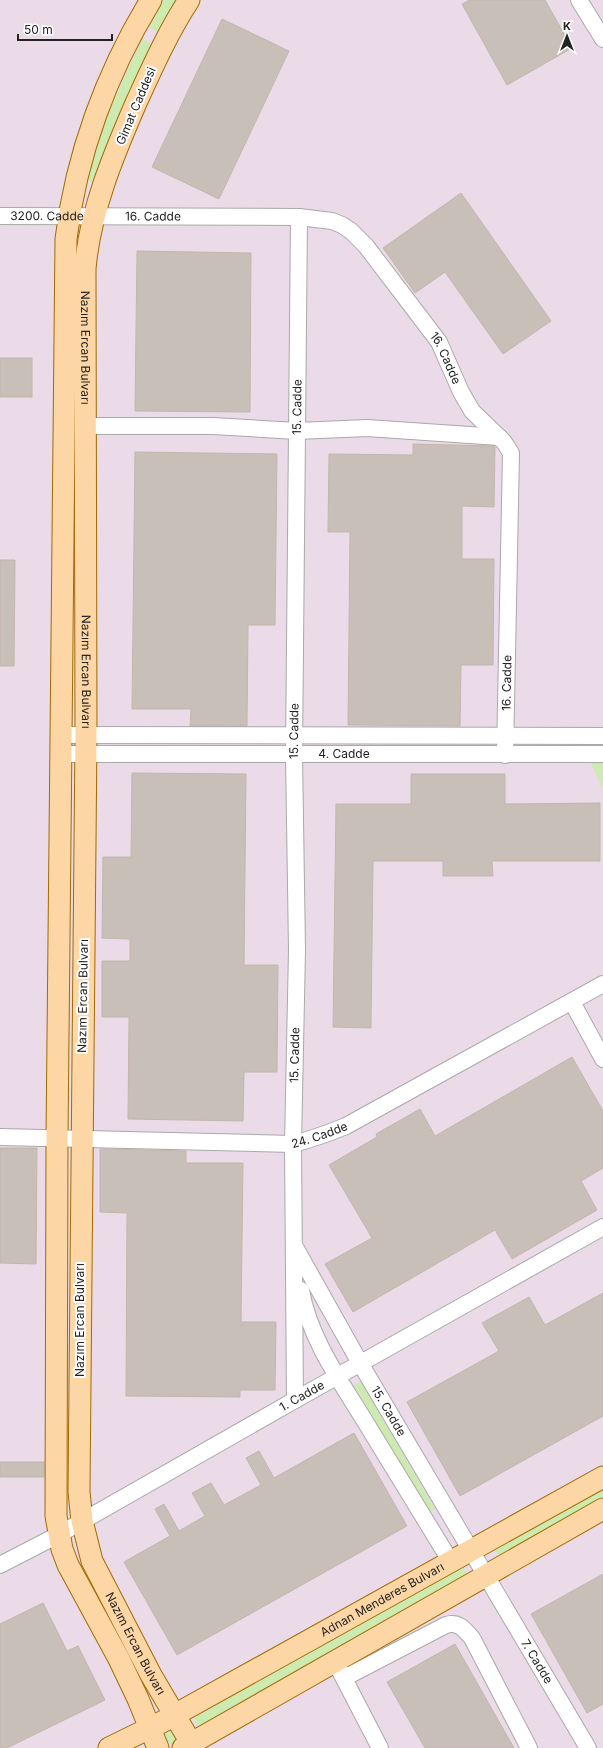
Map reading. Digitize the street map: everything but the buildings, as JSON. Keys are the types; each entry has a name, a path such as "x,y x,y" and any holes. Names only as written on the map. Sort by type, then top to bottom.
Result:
{"main road":[{"path":"69,215 84,150 96,115 127,44 151,0"},
{"name":"Gimat Caddesi","path":"94,216 123,133 148,76 168,36 189,0"},
{"name":"Nazım Ercan Bulvarı","path":"69,215 65,260 62,745 57,1138 56,1516 58,1535 68,1566 119,1659 138,1699 172,1738"},
{"name":"Nazım Ercan Bulvarı","path":"94,216 85,269 85,745 79,1492 82,1521 92,1561 151,1675 172,1738"},
{"name":"Adnan Menderes Bulvarı","path":"172,1738 451,1562 603,1477"},
{"name":"Adnan Menderes Bulvarı","path":"109,1748 172,1738 340,1670 487,1575 603,1509"}],"street":[{"path":"584,2 603,39"},
{"name":"3200. Cadde","path":"0,216 94,216"},
{"name":"16. Cadde","path":"94,216 299,217 332,221 351,231 366,246 433,332 447,357 461,392 472,411 510,448 512,458 505,755"},
{"name":"15. Cadde","path":"295,1400 293,1144 297,950 294,736 299,217"},
{"path":"85,426 213,426 297,431 367,428 499,437"},
{"name":"4. Cadde","path":"62,745 294,736 603,736"},
{"name":"4. Cadde","path":"85,745 294,754 603,754"},
{"name":"24. Cadde","path":"0,1137 293,1144 324,1136 346,1126 603,984"},
{"path":"572,1002 603,1059"},
{"name":"1. Cadde","path":"0,1565 58,1535 603,1227"},
{"name":"15. Cadde","path":"294,1245 360,1363 487,1575"},
{"name":"15. Cadde","path":"294,1245 305,1310 323,1349 337,1376 451,1562"},
{"name":"7. Cadde","path":"487,1575 588,1748"},
{"path":"380,1748 340,1670 452,1623 457,1624 472,1638 529,1748"}],"shaded area":[{"path":"0,0 603,0 603,1748 0,1748"}],"green space":[{"path":"163,0 176,0 158,32 149,27"},
{"path":"142,39 151,43 108,140 96,182 86,181 97,138"},
{"path":"591,763 603,763 603,790"},
{"path":"361,1382 435,1509 429,1512 354,1385"},
{"path":"603,1487 603,1498 498,1556 495,1548"},
{"path":"462,1565 467,1574 198,1727 193,1718"},
{"path":"171,1730 176,1732 178,1737 176,1742 171,1744 166,1742 164,1737 166,1732"}]}
